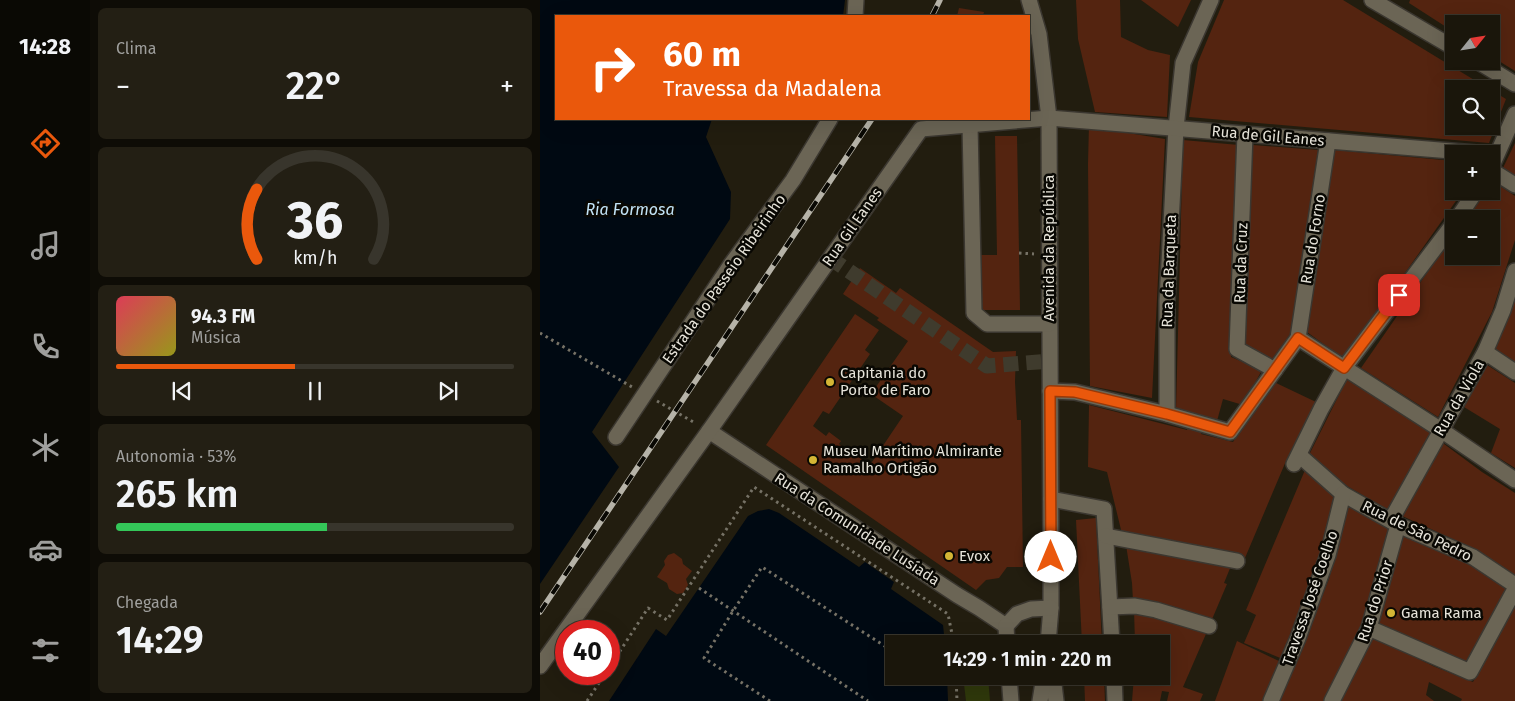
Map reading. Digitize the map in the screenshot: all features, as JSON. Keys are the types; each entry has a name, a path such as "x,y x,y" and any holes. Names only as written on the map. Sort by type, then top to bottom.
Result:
{"street":[{"path":"855,15 856,0"},
{"name":"Avenida da República","path":"1029,0 1039,34 1049,118 1051,499 1049,635"},
{"name":"Rua da Barqueta","path":"1167,414 1167,301 1176,128 1183,63 1211,0"},
{"path":"1372,0 1392,5 1445,42"},
{"path":"1492,70 1515,84"},
{"path":"1500,145 1515,114"},
{"name":"Rua Gil Eanes","path":"1030,120 1049,118"},
{"name":"Rua de Gil Eanes","path":"1049,118 1328,141 1445,155"},
{"name":"Estrada do Passeio Ribeirinho","path":"616,437 732,263 793,180 829,120"},
{"name":"Rua Gil Eanes","path":"540,666 709,431 921,129 1026,120"},
{"path":"970,125 974,313 987,324 1049,324"},
{"name":"Rua da Cruz","path":"1245,134 1237,349 1275,370"},
{"name":"Rua do Forno","path":"1298,338 1328,141"},
{"path":"1500,169 1515,186"},
{"path":"1344,368 1445,235"},
{"name":"Rua da Viola","path":"1395,522 1441,430 1486,352 1503,310 1515,271"},
{"path":"1050,391 1075,392 1167,414 1230,432 1298,338 1515,480"},
{"path":"1486,352 1515,372"},
{"name":"Rua de São Pedro","path":"1344,368 1321,409 1297,459 1343,494 1395,522 1473,557 1515,585"},
{"name":"Rua da Comunidade Lusíada","path":"709,431 1006,626"},
{"name":"Travessa José Coelho","path":"1271,701 1298,638 1328,555 1343,494"},
{"path":"1051,499 1104,509 1112,635"},
{"name":"Rua do Prior","path":"1332,701 1369,628 1395,522"},
{"path":"1106,536 1237,560"},
{"path":"1369,628 1470,672 1515,589"},
{"path":"1110,607 1135,606 1156,610 1209,626"},
{"path":"1006,635 1006,626 1017,614 1031,609 1050,608"},
{"path":"1010,685 1011,701"},
{"path":"1040,701 1043,685"},
{"path":"1054,685 1056,701"},
{"path":"1114,685 1115,701"}],"path":[{"path":"540,332 709,431"},
{"path":"620,651 648,608 667,620 754,487 948,614 952,635"},
{"path":"770,701 704,658 762,567 885,646"},
{"path":"699,588 868,701"},
{"path":"587,701 598,685"},
{"path":"956,685 957,701"}],"green space":[{"path":"964,685 989,685 990,701 966,701"}],"water":[{"name":"Ria Formosa","path":"540,0 845,0 843,15 555,15 555,120 712,120 706,137 731,192 730,219 592,432 619,467 540,584"},
{"path":"769,509 779,513 859,567 865,562 894,582 891,589 943,625 944,635 885,635 885,685 947,685 948,701 609,701 656,629 666,636 748,516 758,511"}],"building":[{"path":"1076,0 1120,0 1121,37 1148,50 1170,55 1167,117 1095,112 1078,39"},
{"path":"1141,0 1191,0 1178,27"},
{"path":"1224,0 1343,0 1445,62 1445,70 1458,70 1474,80 1445,80 1445,135 1492,135 1489,143 1189,117 1198,62"},
{"path":"1410,0 1515,0 1515,71 1500,62 1500,15 1445,15 1445,26 1409,3"},
{"path":"959,8 984,12 983,15 957,15"},
{"path":"1500,95 1506,99 1500,115"},
{"path":"1089,124 1128,126 1128,133 1165,139 1152,398 1090,386"},
{"path":"995,136 1017,136 1020,310 980,310 979,255 997,255"},
{"path":"1183,140 1239,145 1231,357 1262,370 1243,405 1223,399 1217,421 1176,409"},
{"path":"1515,143 1515,178 1501,172"},
{"path":"1253,145 1318,150 1291,333 1269,363 1243,349"},
{"path":"1334,150 1445,160 1445,200 1457,200 1450,210 1445,210 1445,216 1344,359 1307,332"},
{"path":"1500,186 1515,196 1515,240 1492,312 1438,417 1361,368 1445,247 1445,265 1500,265 1500,210 1470,210 1477,200 1500,200"},
{"path":"860,268 896,293 900,288 993,352 1016,351 1017,420 1021,420 1023,567 1007,567 999,578 986,580 976,590 766,445 855,314 879,330 865,350 870,354 829,414 823,411 813,426 826,436 829,432 841,441 839,444 870,465 903,416 871,394 908,341 877,320 879,318 843,294"},
{"path":"1515,298 1515,363 1493,347"},
{"path":"1487,365 1515,383 1515,468 1491,453 1500,429 1464,407"},
{"path":"1347,379 1432,432 1392,512 1347,486 1309,455"},
{"path":"1274,382 1316,402 1286,461 1245,558 1123,538 1107,472 1088,467 1089,405 1187,430 1190,421 1204,424 1201,434 1233,442"},
{"path":"1440,441 1482,472 1515,493 1515,575 1479,551 1400,515"},
{"path":"1305,470 1335,498 1328,539 1285,660 1244,643 1256,615 1246,610"},
{"path":"1348,506 1390,529 1361,627 1323,701 1277,701 1329,579"},
{"path":"1096,518 1102,635 1082,635 1076,520"},
{"path":"1403,532 1468,563 1508,588 1465,663 1377,624"},
{"path":"1126,545 1233,561 1224,583 1227,584 1210,624 1133,601"},
{"path":"674,553 692,571 686,579 688,585 683,593 677,594 669,589 667,583 657,577 665,565 664,561 668,555"},
{"path":"1515,605 1515,701 1461,701 1462,699 1429,682 1426,695 1434,701 1339,701 1372,636 1433,666 1473,682"},
{"path":"1134,609 1209,627 1183,687 1203,694 1200,701 1167,701 1169,692 1162,691 1160,701 1132,701 1133,685 1170,685 1170,635 1135,635"},
{"path":"1237,641 1281,662 1265,701 1215,701"},
{"path":"1084,685 1104,685 1105,701 1085,701"}],"tunnel":[{"path":"830,258 987,366 1050,361"}],"railway":[{"path":"932,15 940,0"},
{"path":"540,612 871,120"}],"place":[{"name":"Capitania do Porto de Faro","path":"830,382"},
{"name":"Museu Marítimo Almirante Ramalho Ortigão","path":"813,460"},
{"name":"Evox","path":"949,556"},
{"name":"Gama Rama","path":"1391,613"}],"route":[{"path":"1051,557 1050,391 1075,392 1167,414 1230,432 1298,338 1344,368 1399,295"}]}
